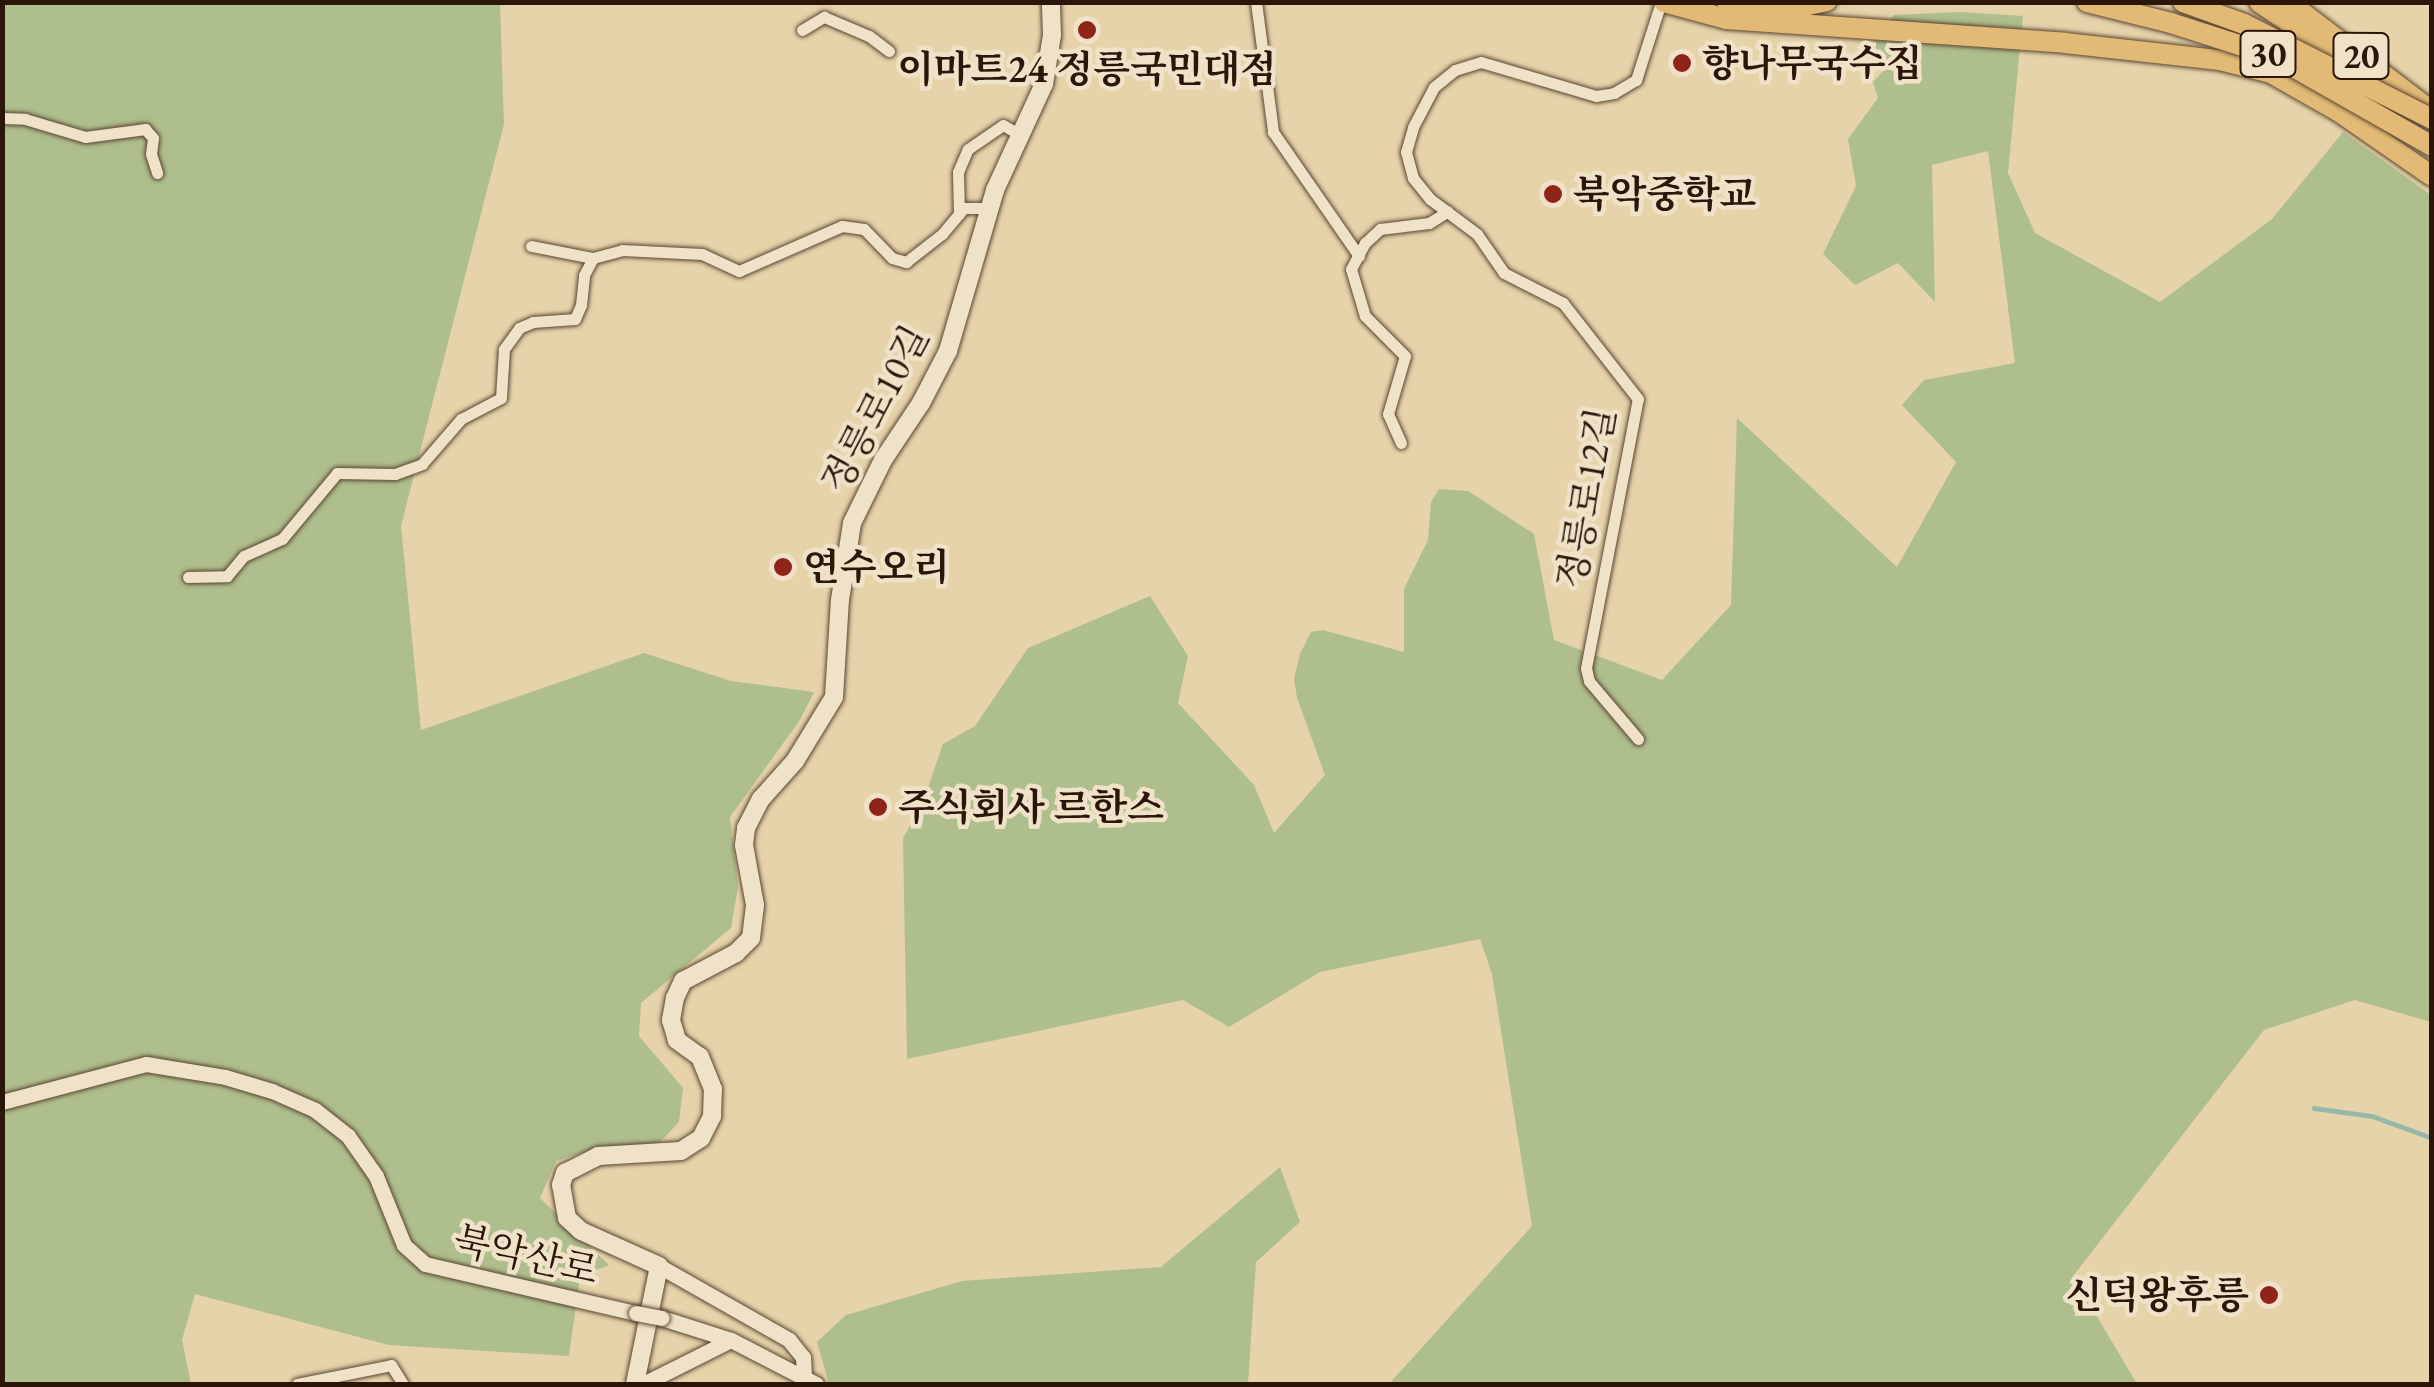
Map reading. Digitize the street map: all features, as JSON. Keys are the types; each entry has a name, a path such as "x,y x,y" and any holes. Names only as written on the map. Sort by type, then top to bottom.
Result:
{"highway":[{"path":"1662,2 1726,19 1900,29 2171,53 2271,73 2338,111 2432,176"},
{"name":"30","path":"2088,2 2171,23 2276,57 2432,150"},
{"name":"30","path":"2184,2 2244,24 2432,121"},
{"path":"2259,2 2432,121"}],"main road":[{"name":"정릉로10길","path":"660,1266 581,1232 567,1218 561,1186 565,1173 598,1156 681,1151 701,1138 712,1116 712,1090 700,1056 677,1040 671,1020 674,998 683,980 736,953 751,938 755,905 744,845 746,828 761,799 795,760 834,696 840,600 852,523 883,460 938,376 990,208 1044,84 1052,35 1051,2"},
{"path":"1726,2 1799,8 1827,2"},
{"name":"20","path":"2208,2 2237,17 2338,98 2432,150"},
{"name":"20","path":"2290,2 2432,110"},
{"path":"635,1384 660,1266"}],"street":[{"path":"1256,2 1273,132 1359,256"},
{"name":"정릉로12길","path":"1638,739 1589,681 1586,668 1638,399 1563,304 1504,273 1477,234 1430,199 1413,178 1406,152 1413,128 1434,88 1455,70 1481,62 1596,96 1636,80 1662,2"},
{"path":"802,30 824,16 870,36 889,51"},
{"path":"2,118 25,118 85,137 145,129 153,138 151,154 157,172"},
{"path":"959,214 958,172 968,150 1003,125 1022,136"},
{"path":"532,246 593,258 622,250 702,254 739,272 842,226 864,229 892,258 906,262 964,208 990,208"},
{"path":"1401,443 1388,414 1405,370 1405,356 1365,316 1351,269 1380,230 1428,223 1448,211"},
{"path":"188,576 227,576 244,556 282,538 337,473 395,474 422,464 461,419 501,398 504,349 520,328 533,322 574,318 582,305 584,275 593,258"},
{"name":"북악산로","path":"2,1102 146,1064 225,1077 272,1091 314,1110 348,1136 376,1176 404,1245 425,1264 662,1318 731,1340 810,1381"},
{"path":"660,1266 789,1340 803,1357 810,1381"},
{"path":"643,1384 731,1340"},
{"path":"296,1384 390,1365 403,1384"}],"green space":[{"path":"3,3 500,3 504,124 401,526 421,730 644,653 731,681 814,692 800,720 730,817 738,887 731,928 641,1003 639,1036 683,1088 679,1122 659,1143 600,1147 556,1161 540,1198 609,1265 580,1277 569,1356 389,1345 195,1294 182,1340 191,1384 3,1384"},
{"path":"1961,12 2023,16 2008,173 2035,233 2160,302 2272,219 2343,132 2431,195 2431,1022 2355,1000 2264,1030 2073,1276 2137,1384 1389,1384 1532,1226 1492,974 1480,939 1320,972 1229,1027 1183,1000 907,1059 903,838 922,805 943,744 975,726 1028,648 1150,596 1188,656 1178,703 1254,785 1274,833 1325,775 1297,698 1294,679 1300,654 1311,632 1323,630 1404,652 1404,589 1428,540 1431,502 1439,489 1468,491 1534,534 1554,640 1662,680 1731,605 1737,418 1897,567 1956,462 1902,405 1924,380 2015,363 1988,151 1932,165 1935,302 1898,263 1855,285 1823,254 1856,186 1848,139 1878,98 1873,82 1887,67 1859,63 1894,15"},
{"path":"1280,1167 1300,1222 1256,1262 1248,1384 829,1384 817,1342 846,1315 962,1281 1161,1267"}],"waterway":[{"path":"2314,1108 2372,1116 2432,1138"}],"place":[{"name":"이마트24 정릉국민대점","path":"1087,30"},
{"name":"향나무국수집","path":"1682,63"},
{"name":"북악중학교","path":"1553,194"},
{"name":"연수오리","path":"783,567"},
{"name":"주식회사 르한스","path":"878,807"},
{"name":"신덕왕후릉","path":"2269,1295"}]}
